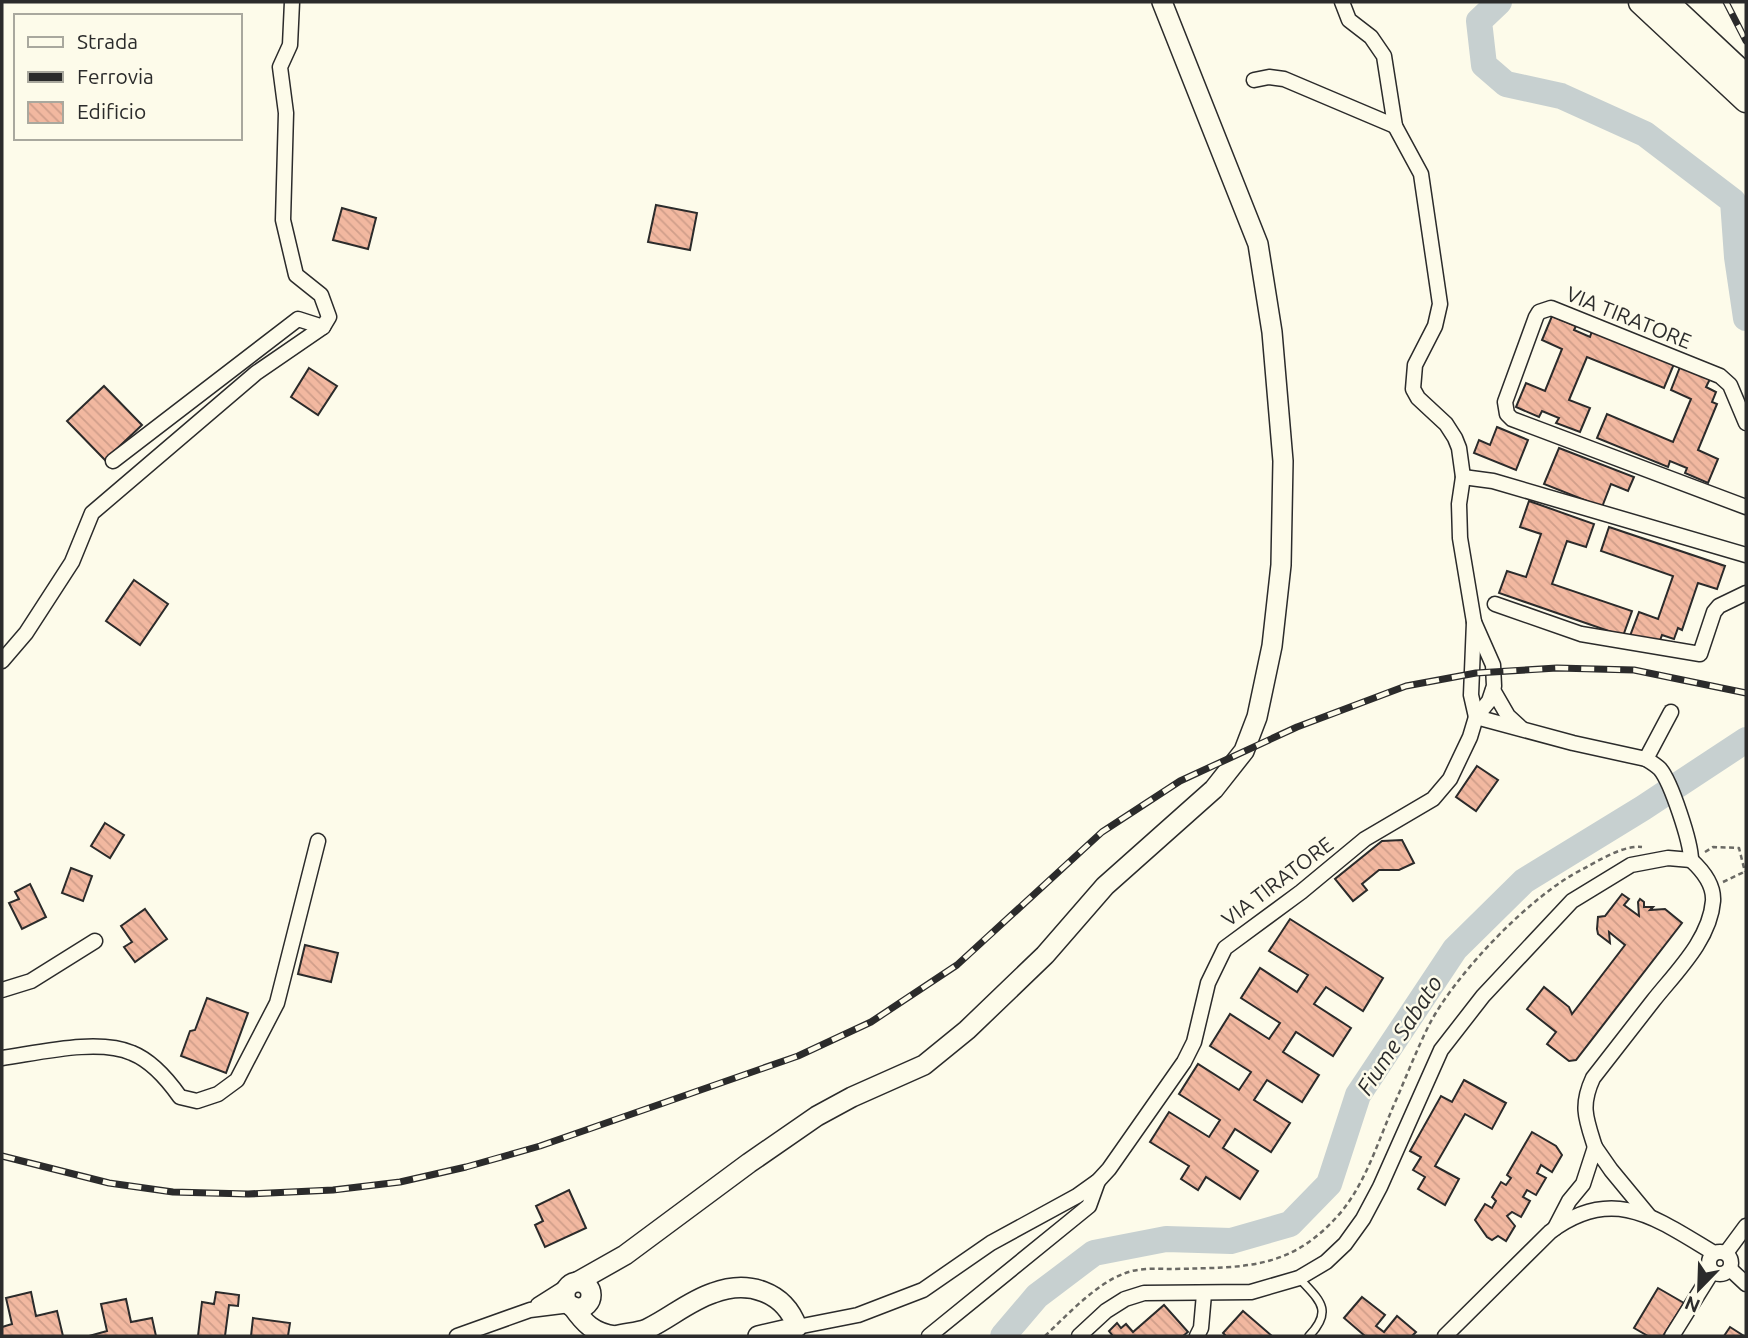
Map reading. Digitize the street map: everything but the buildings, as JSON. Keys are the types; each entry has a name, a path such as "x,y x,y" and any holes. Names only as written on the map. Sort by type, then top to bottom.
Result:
{"highway":[{"path":"1641,2 1746,100"},
{"path":"1666,2 1746,77"}],"street":[{"path":"2,662 26,633 72,562 92,513 256,373 323,327 329,317 321,295 296,275 283,220 286,113 280,67 290,46 292,2"},
{"path":"457,1336 578,1295 625,1255 748,1163 817,1116 924,1065 967,1030 1045,955 1105,886 1214,789 1244,751 1257,717 1272,646 1281,565 1283,461 1272,332 1258,244 1161,2"},
{"name":"VIA TIRATORE","path":"1342,2 1349,20 1371,37 1384,56 1395,126 1421,174 1440,304 1435,326 1415,365 1413,389 1418,398 1446,424 1455,438 1463,477 1459,504 1460,538 1474,622 1471,695 1476,716"},
{"path":"1254,80 1269,77 1284,79 1395,126"},
{"name":"VIA TIRATORE","path":"1746,423 1730,385 1720,376 1551,308 1539,312 1536,317 1505,402 1507,415 1512,419 1746,507"},
{"path":"113,461 298,319 323,327"},
{"path":"1463,477 1493,481 1746,555"},
{"path":"1495,604 1581,634 1700,654 1714,612 1719,606 1746,593"},
{"name":"VIA TIRATORE","path":"797,1327 858,1315 923,1290 991,1243 1077,1196 1098,1181 1189,1052 1199,1026 1208,983 1225,948 1301,892 1365,839 1433,799 1450,779 1470,737 1476,716 1489,701 1493,690 1493,665 1474,622"},
{"path":"1493,690 1508,716 1522,729"},
{"path":"1646,759 1671,712"},
{"path":"1476,716 1646,759 1659,768 1685,829 1691,860 1705,874 1711,889 1713,900 1706,926 1693,950 1593,1078 1585,1096 1585,1115 1595,1147 1611,1171 1649,1216"},
{"path":"2,1058 93,1046 132,1053 165,1076 180,1097 197,1101 218,1094 237,1080 277,1003 318,841"},
{"path":"1079,1336 1125,1299 1144,1293 1251,1292 1299,1278 1326,1262 1345,1244 1363,1219 1441,1050 1483,996 1572,901 1631,865 1668,858 1691,860"},
{"path":"2,990 31,981 94,941"},
{"path":"1445,1336 1552,1230 1563,1209 1583,1184 1595,1147"},
{"name":"VIA TIRATORE","path":"929,1336 1089,1206 1098,1181"},
{"path":"1576,1192 1576,1200 1584,1214"},
{"path":"1552,1230 1584,1214 1600,1210 1627,1209 1649,1216 1731,1258 1730,1269 1722,1275 1712,1272"},
{"path":"1672,1336 1712,1272 1709,1262 1746,1226"},
{"path":"1730,1269 1746,1284"},
{"path":"578,1295 597,1318 619,1335 647,1328 716,1292 751,1288 770,1293 781,1302 792,1313 797,1327 758,1336"},
{"path":"1198,1336 1204,1294"}],"lane":[{"path":"1299,1278 1324,1309 1322,1319 1309,1336"}],"path":[{"path":"1045,1336 1108,1281 1123,1273 1140,1269 1241,1267 1275,1261 1302,1248 1321,1234 1362,1181 1430,1024 1484,950 1554,885 1578,871 1613,854 1639,846 1647,849 1654,862"},
{"path":"1691,860 1713,847 1739,848 1746,871 1711,889"}],"waterway":[{"name":"Fiume Sabato","path":"1499,2 1479,21 1484,65 1506,84 1561,96 1645,134 1733,201 1737,257 1746,318"},
{"name":"Fiume Sabato","path":"1003,1336 1037,1296 1094,1253 1166,1239 1231,1241 1290,1224 1329,1184 1358,1095 1455,949 1524,881 1643,808 1746,740"}],"railway":[{"path":"1726,2 1746,41"},
{"path":"2,1156 109,1183 173,1192 248,1194 333,1190 400,1182 466,1167 540,1146 798,1056 871,1022 957,965 1102,832 1180,781 1297,727 1406,686 1476,673 1557,668 1634,670 1746,693"}]}
